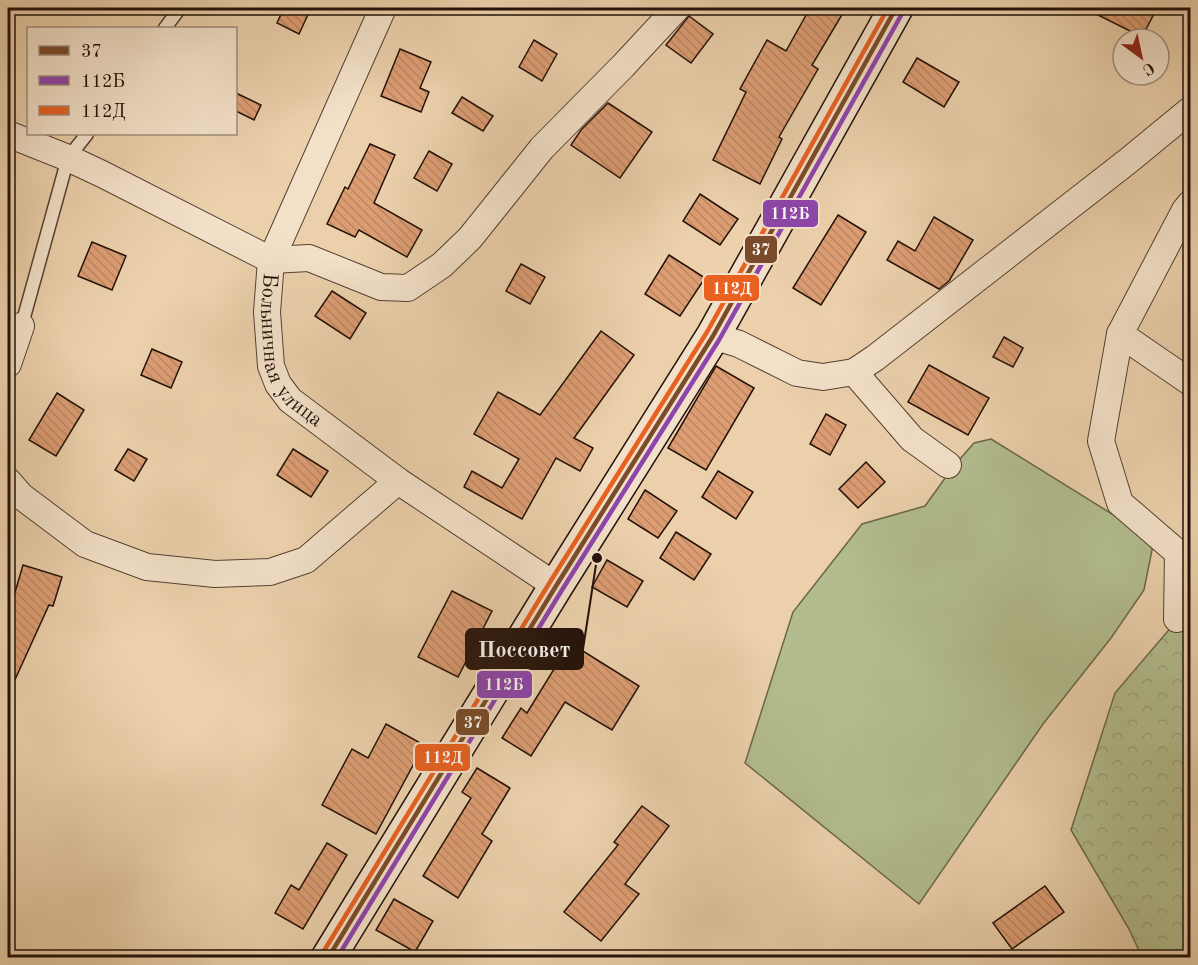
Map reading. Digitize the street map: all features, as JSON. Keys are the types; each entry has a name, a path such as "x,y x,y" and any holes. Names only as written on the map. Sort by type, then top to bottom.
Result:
{"street":[{"name":"Больничная улица","path":"383,8 271,260 267,312 271,366 278,384 290,400 398,481 556,586"},
{"path":"8,134 68,158 271,260 309,258 381,287 408,288 442,265 470,238 542,148 677,8"},
{"path":"328,957 713,336 896,8"},
{"path":"713,336 739,344 797,373 823,376 854,372 1191,110"},
{"path":"1177,619 1178,553 1120,503 1101,441 1120,334 1189,208"},
{"path":"8,364 21,327"},
{"path":"1120,334 1191,382"},
{"path":"854,372 912,439 948,465"},
{"path":"8,481 21,496 85,544 147,567 215,574 270,572 306,560 398,481"}],"lane":[{"path":"166,27 180,8"},
{"path":"8,349 21,327 68,158 86,135"}],"green space":[{"path":"991,439 1154,540 1144,590 1111,638 1043,724 919,904 745,763 793,612 862,524 925,506 953,467 974,443"},
{"path":"1190,605 1190,957 1142,957 1129,929 1071,830 1115,693"}],"building":[{"path":"284,8 311,8 299,34 277,23"},
{"path":"810,8 846,8 812,65 818,69 779,137 782,139 760,184 713,160 746,92 740,89 767,40 786,51"},
{"path":"1084,8 1157,8 1147,27 1122,27"},
{"path":"689,16 713,34 691,63 666,45"},
{"path":"534,40 557,54 542,81 519,67"},
{"path":"400,49 431,62 420,88 429,92 421,112 381,96"},
{"path":"917,58 959,82 944,107 903,82"},
{"path":"237,93 261,105 254,120 237,112"},
{"path":"462,97 493,116 483,131 452,113"},
{"path":"608,103 652,132 620,178 571,145 581,130"},
{"path":"370,144 395,155 374,203 422,230 407,257 359,230 355,237 327,224 345,187 348,189"},
{"path":"429,151 452,164 437,191 414,178"},
{"path":"700,194 738,219 720,245 683,221"},
{"path":"838,215 866,232 821,305 793,288"},
{"path":"934,217 973,240 949,281 939,289 887,260 898,241 915,251"},
{"path":"92,242 126,256 112,290 78,276"},
{"path":"669,255 705,278 680,316 645,294"},
{"path":"521,264 545,277 530,304 506,291"},
{"path":"332,291 366,313 350,339 315,316"},
{"path":"601,331 634,355 574,438 593,448 580,471 556,458 522,519 464,487 472,471 502,488 519,459 474,434 498,392 540,415"},
{"path":"1004,337 1023,348 1013,367 993,357"},
{"path":"152,349 182,362 171,388 141,375"},
{"path":"929,365 989,398 968,435 908,402"},
{"path":"716,366 754,388 706,470 668,448"},
{"path":"57,393 84,410 56,456 29,440"},
{"path":"826,414 846,425 830,455 810,444"},
{"path":"128,449 147,459 134,481 115,470"},
{"path":"293,449 328,471 311,497 277,475"},
{"path":"866,462 885,482 858,508 839,489"},
{"path":"718,471 753,492 736,519 702,497"},
{"path":"645,490 677,511 658,538 628,519"},
{"path":"676,532 711,554 694,580 660,558"},
{"path":"607,560 643,581 627,607 592,587"},
{"path":"23,565 62,577 53,606 49,605 8,695 8,616"},
{"path":"452,591 492,611 458,677 418,657"},
{"path":"570,643 639,686 612,730 565,702 531,756 502,738 521,708 527,713"},
{"path":"386,724 424,745 376,834 322,805 352,749 368,758"},
{"path":"477,768 510,788 482,834 492,841 458,898 423,876 471,798 462,792"},
{"path":"642,806 669,826 625,884 639,894 601,941 564,912 618,845 614,842"},
{"path":"327,843 347,855 303,929 275,913 291,885 299,890"},
{"path":"1045,886 1064,912 1012,949 993,923"},
{"path":"394,899 433,921 415,952 376,930"}],"transit line":[{"name":"112Д","path":"322,954 550,582 707,332 888,8"},
{"name":"37","path":"328,958 556,586 713,336 896,8"},
{"name":"112Б","path":"337,958 562,590 719,340 903,12"}],"place":[{"name":"Поссовет","path":"597,558"}]}
